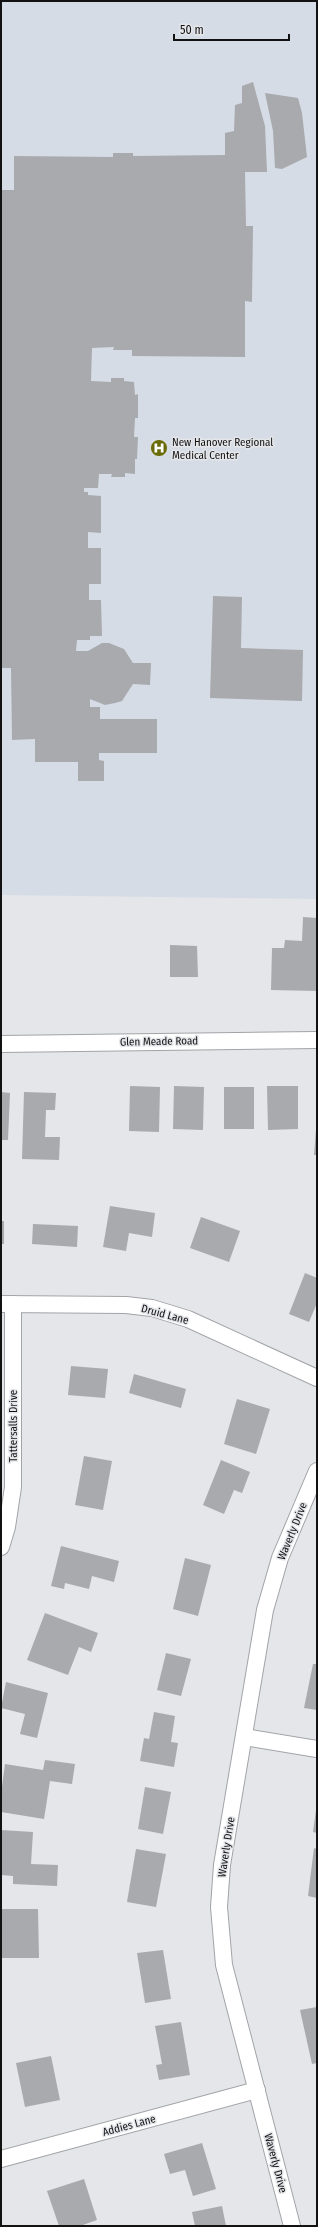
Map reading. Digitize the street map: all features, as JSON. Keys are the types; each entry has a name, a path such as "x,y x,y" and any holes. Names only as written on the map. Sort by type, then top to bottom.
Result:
{"street":[{"name":"Glen Meade Road","path":"1,1044 317,1040"},
{"name":"Druid Lane","path":"7,1304 126,1304 152,1308 188,1319 317,1378"},
{"name":"Tattersalls Drive","path":"1,1547 7,1527 14,1487 7,1304"},
{"name":"Waverly Drive","path":"292,2226 224,1964 220,1935 222,1864 244,1737 254,1666 270,1591 280,1558 317,1471"},
{"path":"244,1737 317,1749"},
{"name":"Addies Lane","path":"1,2159 257,2090"}],"shaded area":[{"name":"New Hanover Regional Medical Center","path":"1,1 317,1 317,899 1,895"}],"building":[{"path":"253,82 265,126 267,172 245,172 246,226 253,226 252,302 245,301 245,357 132,356 132,350 113,350 114,347 92,348 91,381 111,382 111,378 124,378 124,381 134,382 135,395 138,394 138,418 135,418 134,437 138,437 137,459 135,459 135,474 125,473 125,477 111,477 112,474 99,474 98,488 84,488 84,492 88,492 88,495 101,496 101,533 88,532 88,548 101,548 101,584 89,584 89,600 101,600 102,636 90,636 90,640 77,640 76,651 88,651 102,643 109,643 124,649 133,663 151,663 150,685 133,684 122,701 115,703 105,705 90,699 90,707 100,707 100,719 157,719 157,753 99,753 99,760 104,761 104,781 78,781 78,762 35,762 35,739 12,740 11,668 1,668 1,190 14,190 14,156 113,157 113,153 133,153 133,156 225,155 225,133 234,131 235,105 242,103 242,86"},
{"path":"265,93 298,98 302,113 307,157 282,169 275,168 273,131"},
{"path":"213,596 242,597 241,648 303,650 302,701 210,698"},
{"path":"303,917 317,918 317,991 271,990 272,948 284,948 285,940 302,941"},
{"path":"170,945 197,946 198,977 170,977"},
{"path":"130,1086 160,1087 159,1132 129,1131"},
{"path":"174,1086 204,1087 203,1130 173,1129"},
{"path":"267,1086 298,1086 298,1129 268,1130"},
{"path":"224,1087 254,1087 254,1129 224,1129"},
{"path":"1,1092 10,1093 8,1140 1,1140"},
{"path":"24,1092 56,1093 55,1110 46,1110 45,1137 60,1137 59,1160 22,1159"},
{"path":"316,1129 317,1155 314,1155"},
{"path":"110,1206 155,1213 152,1237 129,1233 126,1251 103,1247"},
{"path":"201,1217 240,1231 229,1262 190,1248"},
{"path":"1,1221 4,1221 4,1244 1,1244"},
{"path":"33,1224 78,1226 77,1247 32,1244"},
{"path":"305,1273 317,1278 317,1303 309,1322 289,1314"},
{"path":"71,1366 108,1369 105,1398 68,1395"},
{"path":"134,1374 186,1389 181,1408 129,1393"},
{"path":"237,1399 270,1409 256,1454 224,1444"},
{"path":"84,1456 112,1461 103,1510 75,1505"},
{"path":"221,1460 250,1472 242,1493 234,1490 224,1514 203,1505"},
{"path":"61,1546 119,1561 114,1582 92,1576 89,1589 65,1583 64,1589 51,1586"},
{"path":"185,1558 211,1565 198,1616 173,1609"},
{"path":"45,1613 98,1633 91,1652 79,1647 68,1675 27,1660"},
{"path":"166,1653 191,1659 181,1696 157,1690"},
{"path":"313,1664 317,1664 317,1710 304,1708"},
{"path":"6,1682 48,1693 37,1738 20,1734 25,1714 1,1708"},
{"path":"154,1712 175,1716 171,1742 178,1743 174,1767 140,1761 144,1738 149,1739"},
{"path":"45,1760 75,1764 72,1784 50,1781 44,1819 1,1812 1,1794 5,1764 43,1770"},
{"path":"145,1787 171,1792 163,1834 138,1829"},
{"path":"317,1810 317,1833 313,1832"},
{"path":"1,1830 33,1832 31,1864 58,1865 57,1886 13,1884 13,1876 1,1875"},
{"path":"314,1848 317,1849 317,1898 308,1896"},
{"path":"136,1849 166,1854 156,1907 127,1902"},
{"path":"2,1909 38,1909 39,1958 1,1958"},
{"path":"163,1950 171,1999 145,2003 137,1953"},
{"path":"317,2007 317,2063 312,2064 300,2010"},
{"path":"181,2022 190,2075 159,2080 156,2065 162,2064 155,2026"},
{"path":"51,2056 60,2100 25,2107 16,2063"},
{"path":"202,2143 216,2189 193,2196 185,2170 170,2174 164,2154"},
{"path":"84,2179 97,2220 80,2226 59,2226 47,2191"},
{"path":"222,2206 226,2226 195,2226 192,2212"}],"place":[{"name":"New Hanover Regional Medical Center","path":"159,448"}]}
